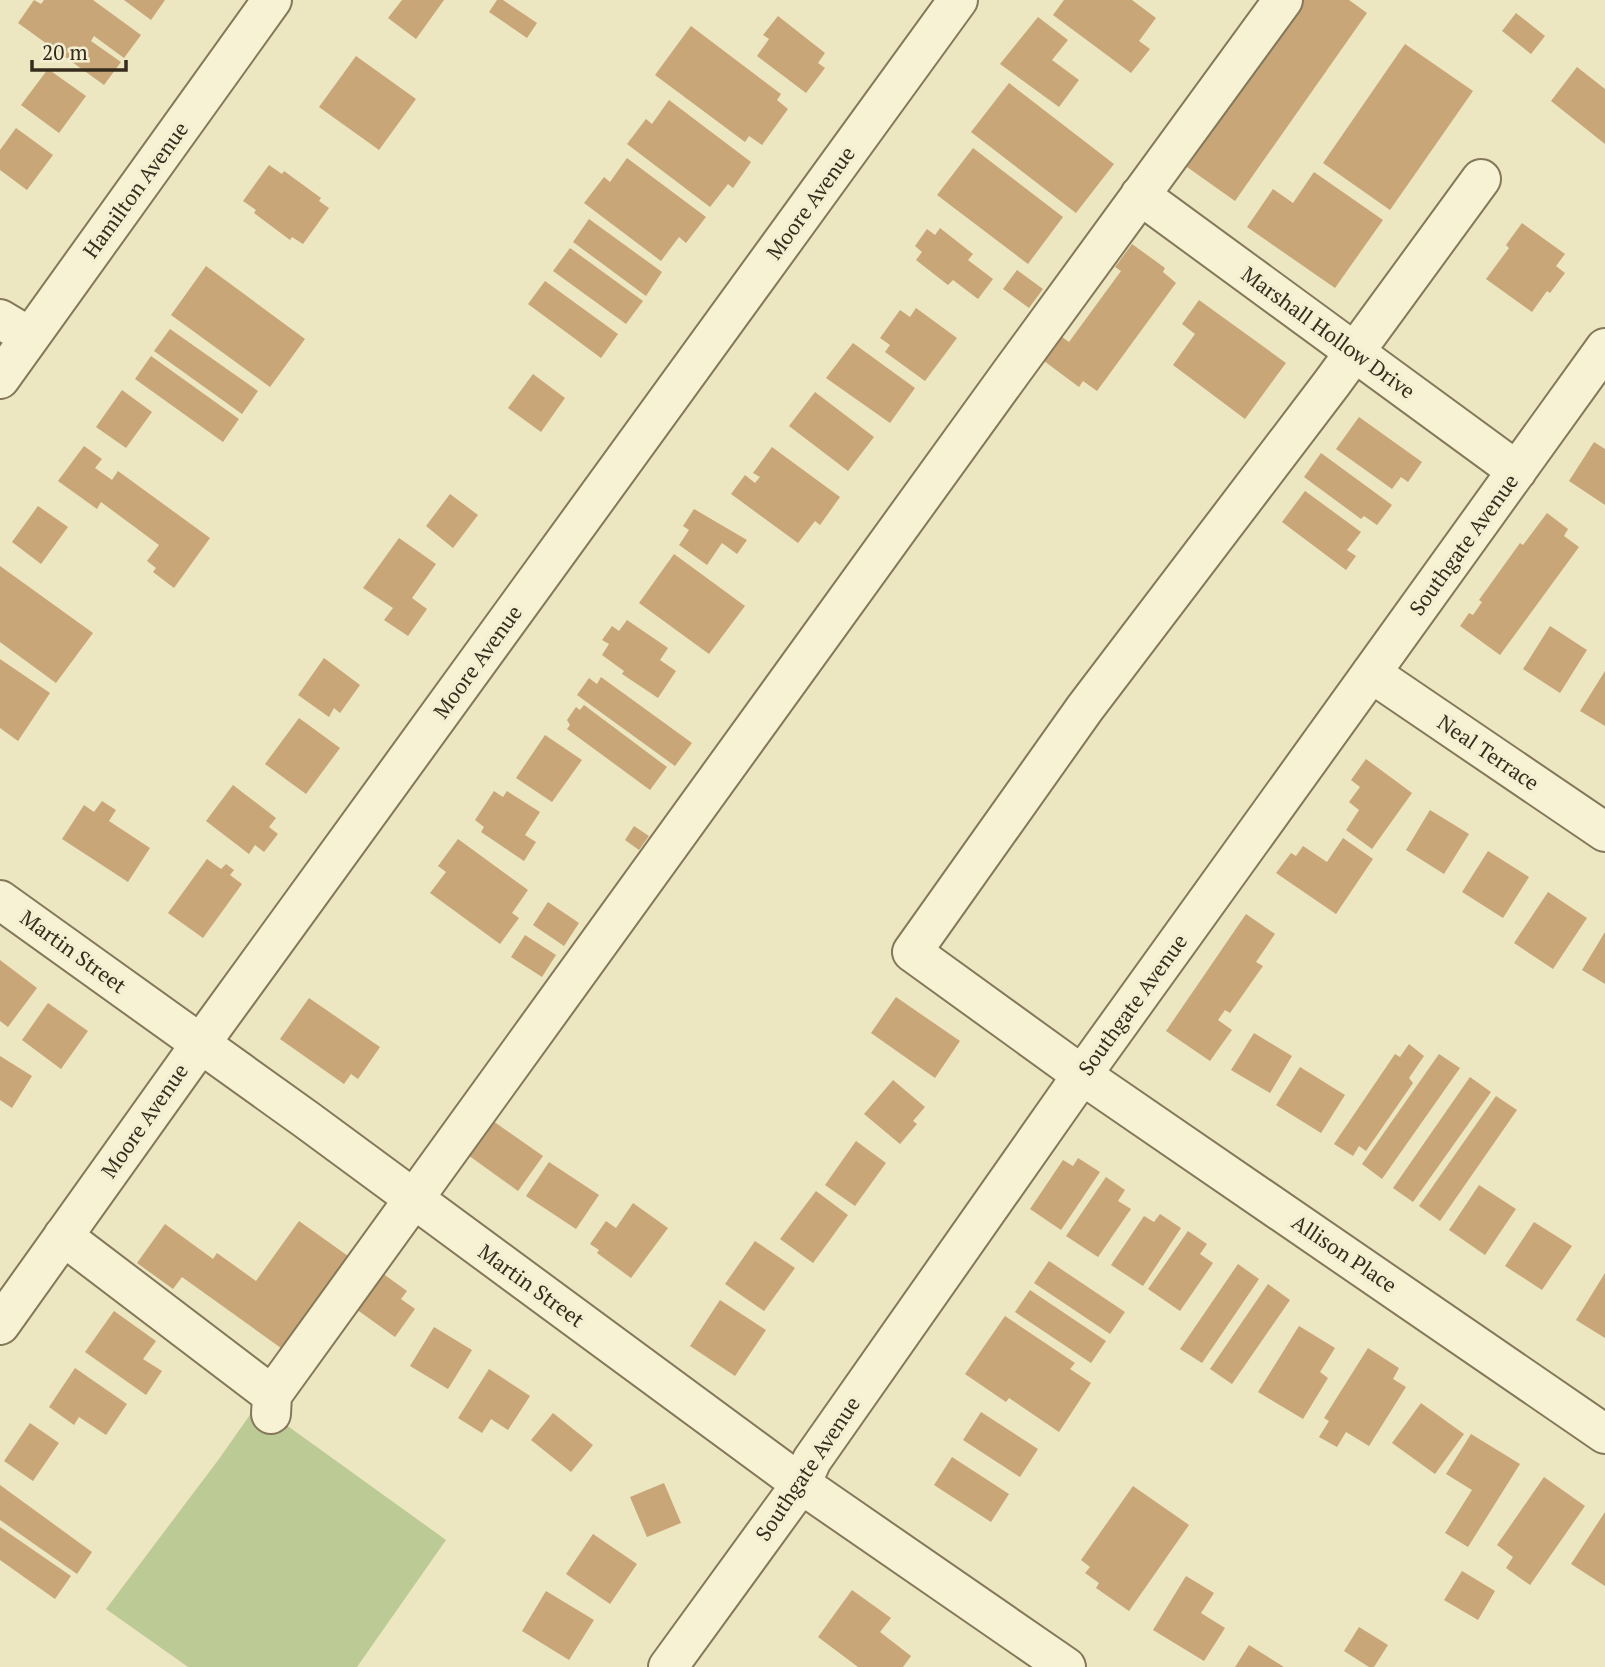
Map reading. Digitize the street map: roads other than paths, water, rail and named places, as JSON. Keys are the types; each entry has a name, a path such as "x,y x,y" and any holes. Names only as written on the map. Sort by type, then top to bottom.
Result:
{"street":[{"name":"Hamilton Avenue","path":"0,379 15,328 272,0"},
{"name":"Moore Avenue","path":"0,1325 958,0"},
{"path":"64,1236 271,1405 413,1200 1283,0"},
{"path":"1354,352 1481,179"},
{"name":"Marshall Hollow Drive","path":"1140,195 1517,471"},
{"name":"Southgate Avenue","path":"668,1667 801,1484 812,1460 1082,1076 1605,348"},
{"name":"Allison Place","path":"1354,352 1085,708 912,952 1082,1076 1605,1433"},
{"name":"Neal Terrace","path":"1371,673 1605,832"},
{"name":"Martin Street","path":"0,900 801,1484 1066,1667"}]}
